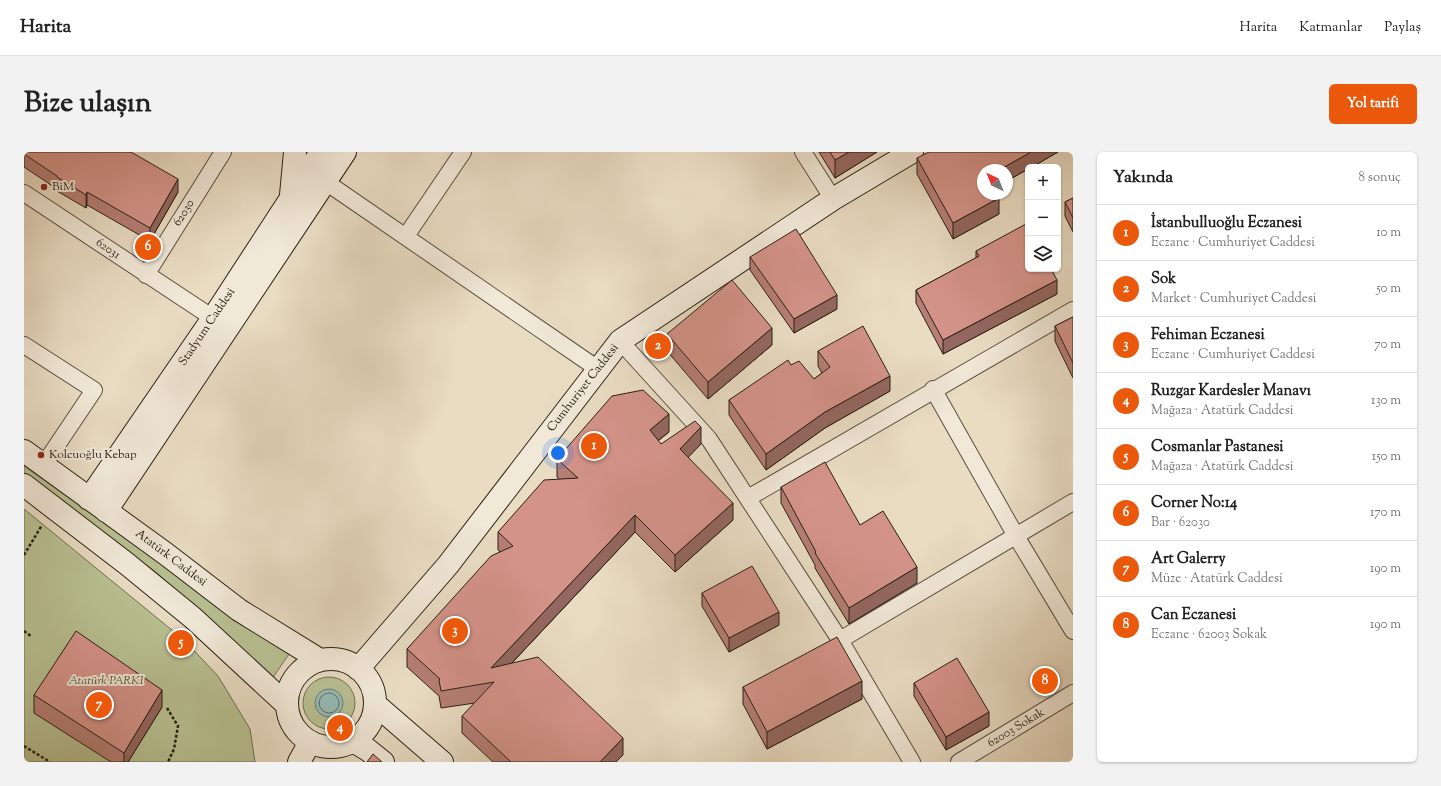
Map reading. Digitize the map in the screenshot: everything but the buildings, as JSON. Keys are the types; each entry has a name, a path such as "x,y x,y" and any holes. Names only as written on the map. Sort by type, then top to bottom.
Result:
{"main road":[{"path":"290,199 295,152"},
{"name":"Stadyum Caddesi","path":"97,505 213,318 290,199 317,176 321,152"},
{"path":"97,505 317,176 346,152"},
{"name":"Cumhuriyet Caddesi","path":"358,669 448,565 620,341 833,199 912,152"},
{"name":"Atatürk Caddesi","path":"24,451 166,554 239,610 320,660"},
{"path":"24,486 127,564 193,618 287,705"},
{"path":"334,659 347,662 358,669 368,679 373,691 375,704 373,715 362,734 353,741 339,746 324,747 310,742 298,733 290,720 287,705 289,690 296,677 306,667 320,660 334,659"},
{"path":"375,704 442,762"},
{"path":"353,741 368,750 383,762"},
{"path":"299,762 310,742"}],"street":[{"name":"62030","path":"146,274 223,152"},
{"path":"406,236 463,152"},
{"path":"803,152 833,199"},
{"path":"317,176 598,369"},
{"name":"62031","path":"24,193 213,318"},
{"path":"748,498 1073,310"},
{"path":"620,341 709,439 840,640 912,762"},
{"path":"24,345 94,390 44,466"},
{"path":"933,390 1016,536 1073,631"},
{"path":"840,640 1073,502"},
{"name":"62003 Sokak","path":"959,762 1073,693"}],"path":[{"path":"24,555 45,520"},
{"path":"24,631 31,636"},
{"path":"167,708 178,726 174,749 168,762"},
{"path":"24,746 50,762"}],"green space":[{"path":"24,466 289,654 272,679 157,573 24,474"},
{"name":"Atatürk PARKI","path":"24,509 184,640 218,676 250,729 255,762 24,762"},
{"path":"329,677 339,679 347,685 353,693 355,703 353,713 347,721 339,727 329,729 319,727 311,721 305,713 303,703 305,693 311,685 319,679"}],"water":[{"path":"329,689 339,693 343,703 339,713 329,717 319,713 315,703 319,693"}],"place":[{"name":"BiM","path":"44,187"},
{"name":"Corner No:14","path":"148,247"},
{"name":"Sok","path":"658,346"},
{"name":"İstanbulluoğlu Eczanesi","path":"594,446"},
{"name":"Kolcuoğlu Kebap","path":"41,455"},
{"name":"Fehiman Eczanesi","path":"455,631"},
{"name":"Cosmanlar Pastanesi","path":"181,643"},
{"name":"Can Eczanesi","path":"1045,681"},
{"name":"Art Galerry","path":"99,705"},
{"name":"Ruzgar Kardesler Manavı","path":"340,728"}]}
